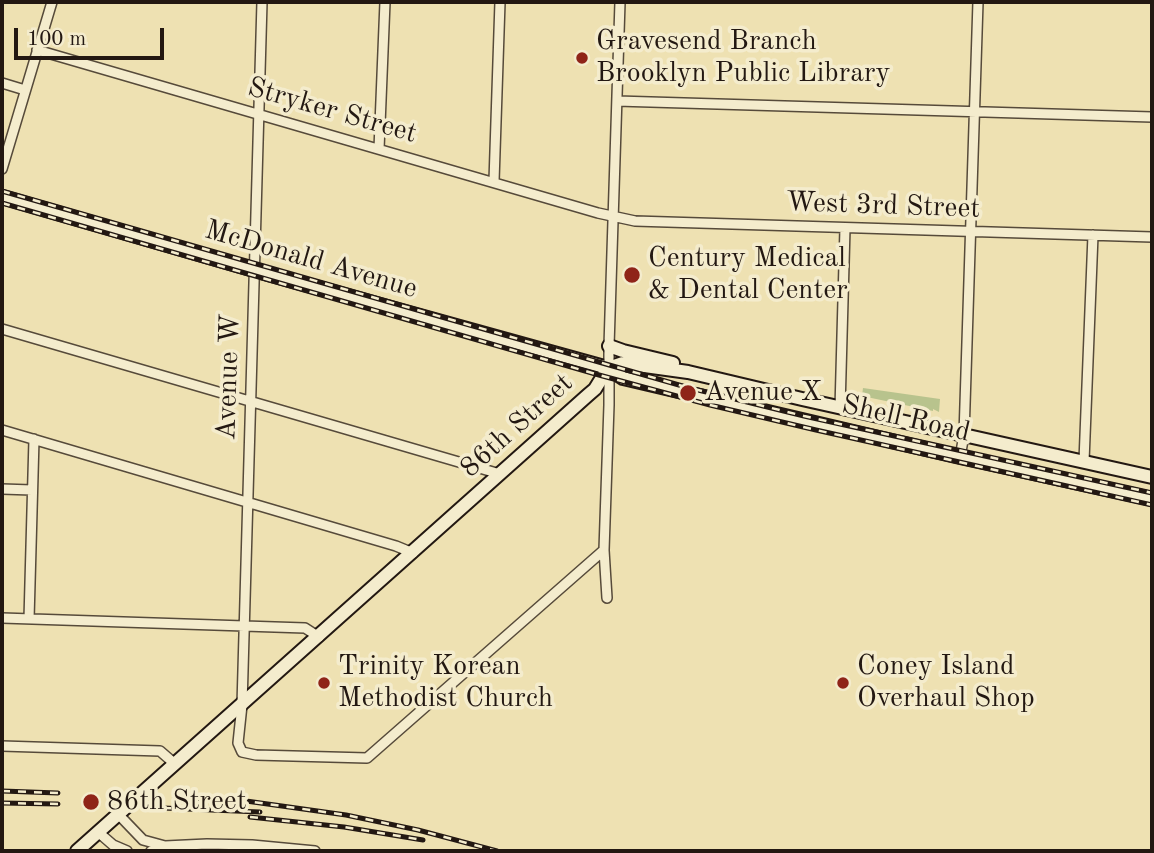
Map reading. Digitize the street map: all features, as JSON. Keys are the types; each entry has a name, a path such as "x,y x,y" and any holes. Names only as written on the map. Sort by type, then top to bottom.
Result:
{"main road":[{"name":"McDonald Avenue","path":"2,197 608,368"},
{"name":"Shell Road","path":"609,346 674,363 688,372"},
{"name":"Shell Road","path":"608,368 623,363 688,372 1152,477"},
{"name":"Shell Road","path":"608,368 623,378 1152,499"},
{"name":"86th Street","path":"77,851 588,396 608,368"}],"street":[{"path":"2,169 52,2"},
{"name":"Avenue W","path":"262,2 239,743 242,752 256,755 367,758 604,550"},
{"path":"379,149 385,2"},
{"path":"494,181 500,2"},
{"path":"607,598 604,550 620,2"},
{"path":"960,457 964,435 978,2"},
{"name":"Stryker Street","path":"37,50 614,216"},
{"path":"2,83 26,90"},
{"path":"617,101 1152,117"},
{"name":"West 3rd Street","path":"614,216 635,221 1152,237"},
{"path":"840,408 845,228"},
{"path":"1084,461 1093,235"},
{"path":"2,329 500,474"},
{"path":"2,430 413,553"},
{"path":"29,619 34,439"},
{"path":"2,489 32,490"},
{"path":"2,618 305,628 319,637"},
{"path":"2,746 160,751 175,764"},
{"path":"119,814 143,840 165,846"},
{"path":"98,832 113,845 127,851"},
{"path":"151,851 165,846 207,844 315,851"}],"green space":[{"path":"863,388 940,399 939,412 862,396"}],"railway":[{"path":"2,191 686,387 804,416 1152,493"},
{"path":"2,203 710,405 1152,505"},
{"path":"2,791 58,793"},
{"path":"175,797 239,800 346,815 418,830 497,851"},
{"path":"2,803 58,804"},
{"path":"163,808 260,812"},
{"path":"250,817 344,827 423,840"}],"place":[{"name":"Gravesend Branch Brooklyn Public Library","path":"582,58"},
{"name":"Century Medical & Dental Center","path":"632,275"},
{"name":"Avenue X","path":"688,393"},
{"name":"Trinity Korean Methodist Church","path":"324,683"},
{"name":"Coney Island Overhaul Shop","path":"843,683"},
{"name":"86th Street","path":"91,802"}]}
